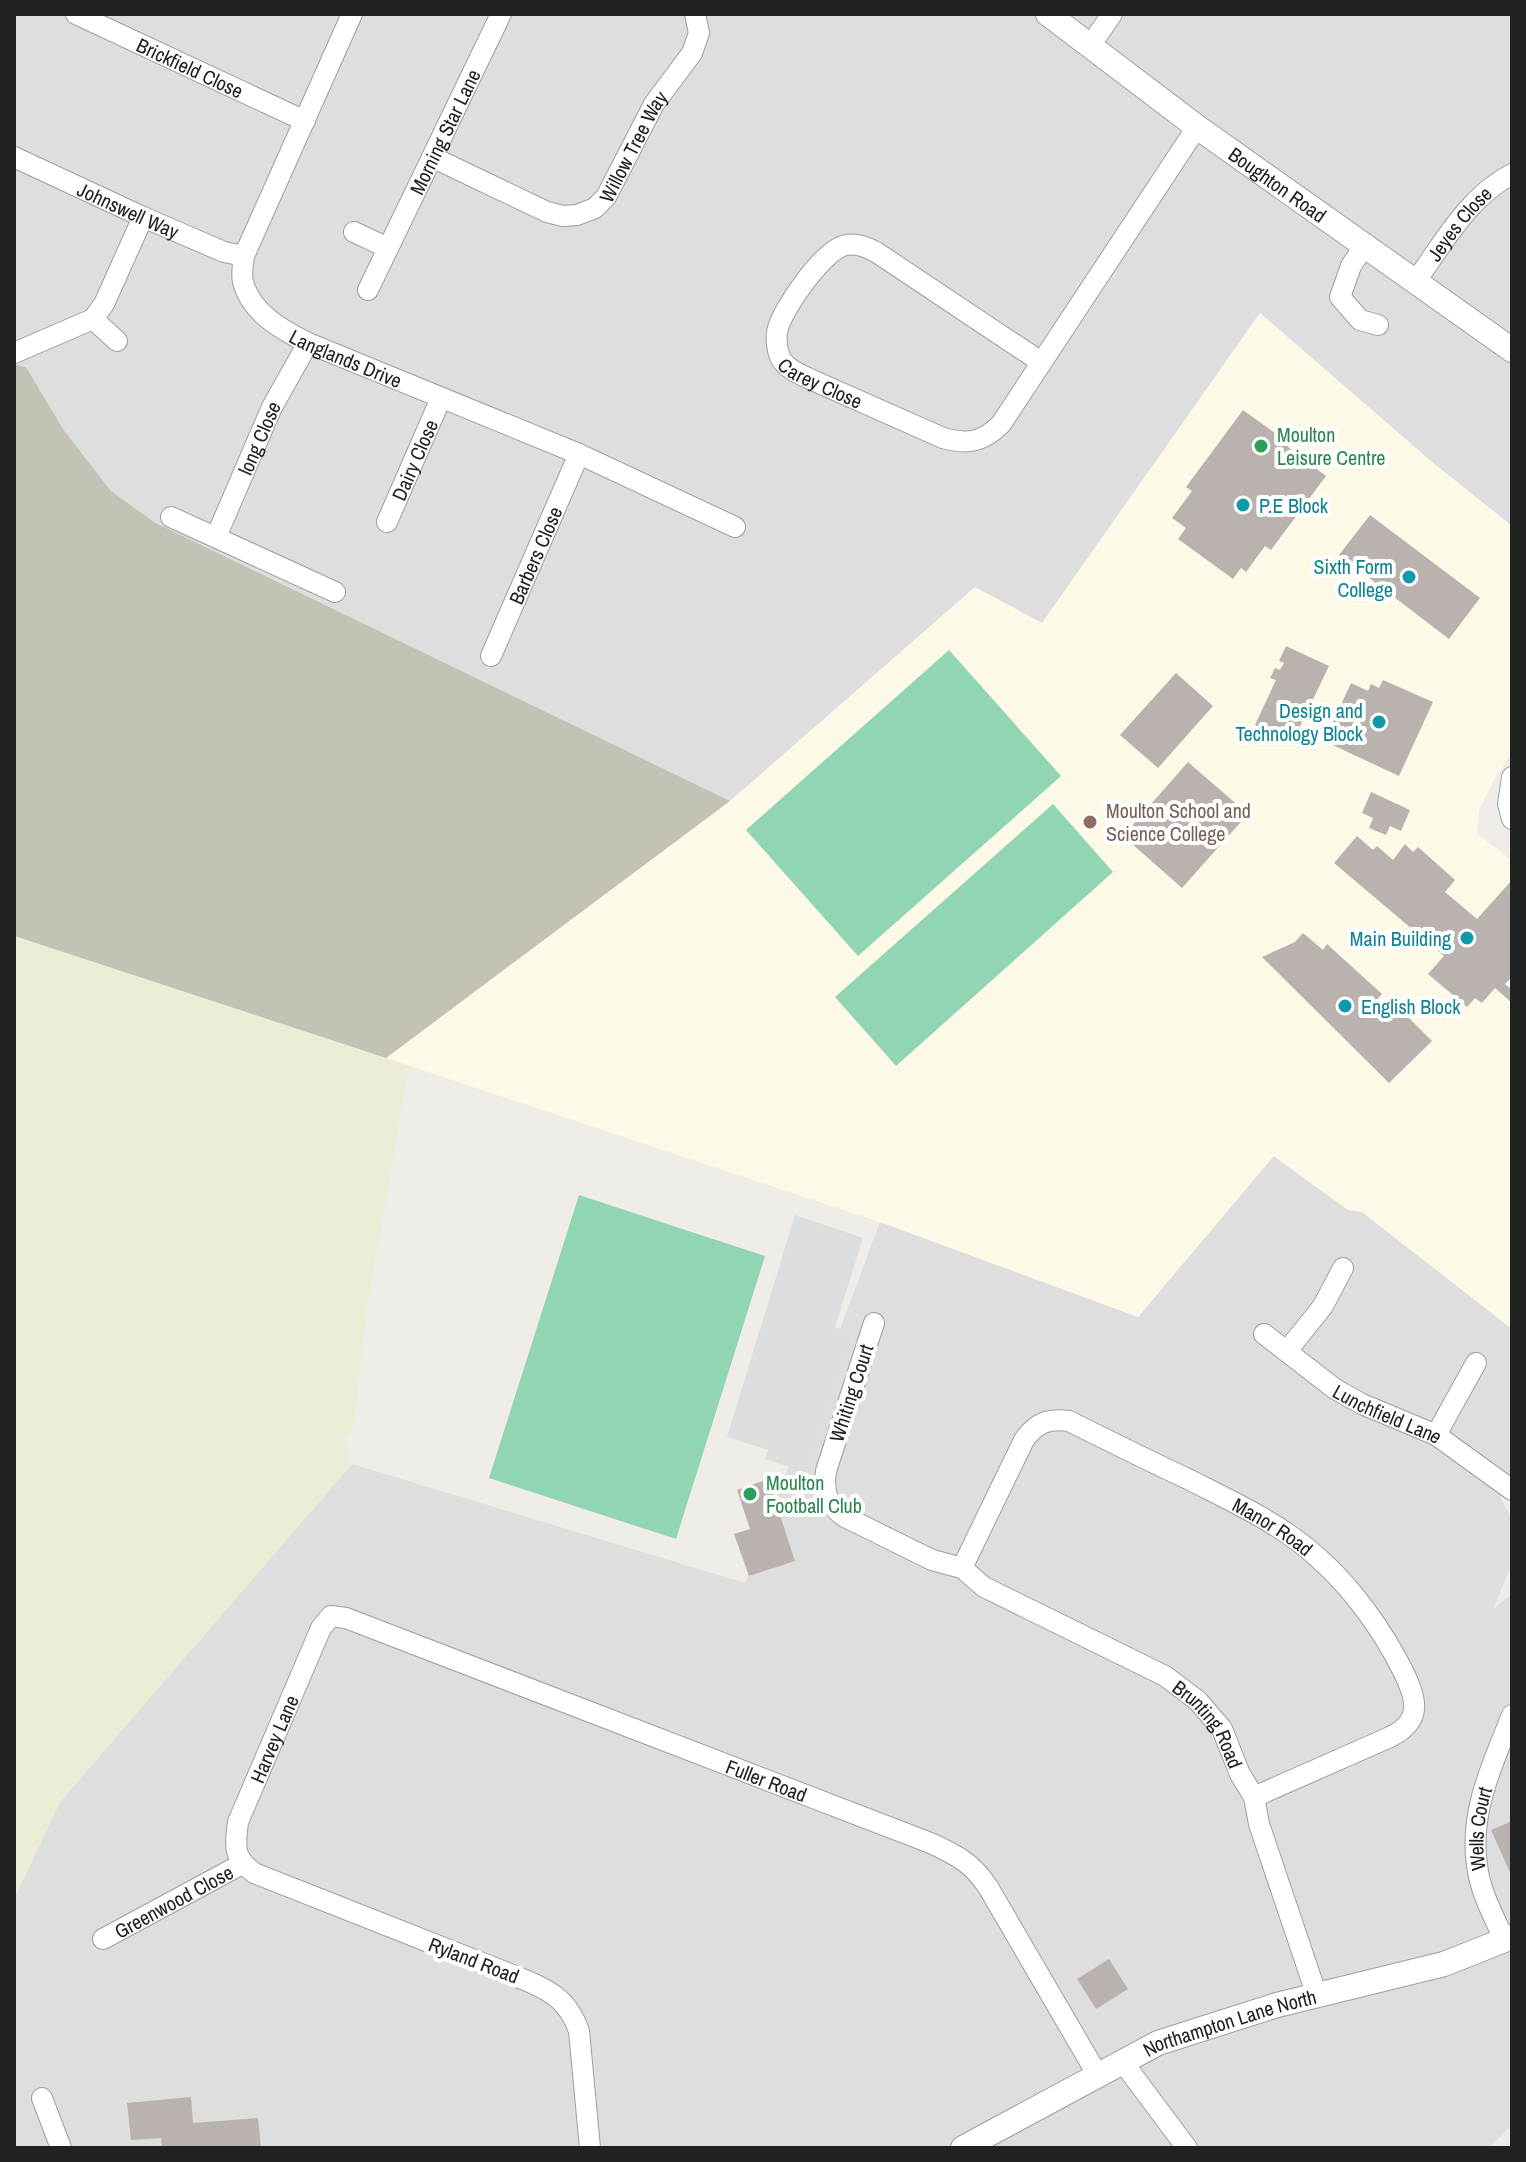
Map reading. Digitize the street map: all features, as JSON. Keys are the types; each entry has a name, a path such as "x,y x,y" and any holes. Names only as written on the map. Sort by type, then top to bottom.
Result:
{"street":[{"name":"Brickfield Close","path":"76,14 305,121"},
{"path":"244,256 352,14"},
{"name":"Morning Star Lane","path":"368,290 501,14"},
{"name":"Willow Tree Way","path":"432,157 547,212 563,216 589,211 606,197 654,104 692,53 699,33 695,14"},
{"name":"Boughton Road","path":"1048,14 1197,127 1512,350"},
{"path":"1090,46 1112,14"},
{"name":"Carey Close","path":"1041,362 861,245 834,249 821,261 777,330 780,358 791,369 958,443 982,440 1001,424 1197,127"},
{"name":"Johnswell Way","path":"14,157 224,252 244,256"},
{"name":"Jeyes Close","path":"1416,281 1470,208 1492,186 1512,174"},
{"path":"14,353 93,319 104,304 143,217"},
{"path":"354,232 388,248"},
{"path":"1364,246 1351,266 1340,297 1360,320 1378,325"},
{"name":"Langlands Drive","path":"244,256 242,280 251,302 280,330 579,454 735,527"},
{"path":"93,319 117,341"},
{"name":"long Close","path":"216,537 272,407 308,343"},
{"name":"Dairy Close","path":"387,522 441,398"},
{"name":"Barbers Close","path":"491,656 579,454"},
{"path":"171,517 335,592"},
{"path":"1512,777 1508,804 1512,819"},
{"path":"1287,1351 1323,1306 1343,1268"},
{"name":"Whiting Court","path":"874,1323 826,1471 824,1486 828,1499 836,1511 845,1517 932,1560 962,1568"},
{"name":"Lunchfield Lane","path":"1264,1334 1335,1389 1362,1404 1436,1435 1512,1490"},
{"path":"1436,1435 1476,1363"},
{"name":"Manor Road","path":"962,1568 1024,1440 1040,1423 1059,1420 1069,1421 1224,1497 1268,1521 1315,1554 1355,1598 1397,1658 1412,1689 1414,1714 1408,1725 1390,1737 1254,1797"},
{"name":"Brunting Road","path":"962,1568 984,1587 1165,1676 1206,1709 1222,1729 1240,1774 1254,1797 1259,1824 1317,1996"},
{"name":"Harvey Lane","path":"242,1864 235,1848 238,1822 321,1628 331,1616"},
{"name":"Fuller Road","path":"331,1616 346,1618 959,1857 975,1869 988,1887 1097,2074"},
{"name":"Wells Court","path":"1509,1939 1485,1896 1477,1865 1476,1836 1479,1802 1512,1715"},
{"name":"Greenwood Close","path":"103,1939 242,1864"},
{"name":"Ryland Road","path":"242,1864 254,1873 525,1980 558,1997 574,2016 579,2031 590,2148"},
{"name":"Northampton Lane North","path":"963,2148 1158,2043 1215,2024 1444,1964 1509,1939"},
{"path":"1122,2061 1187,2148"},
{"path":"42,2098 61,2148"}],"shaded area":[{"path":"14,14 1512,14 1512,526 1432,462 1260,313 1042,623 975,588 730,801 154,522 111,491 63,429 26,367 14,364"},
{"name":"Moulton School and Science College","path":"1260,313 1432,462 1512,526 1512,753 1497,774 1479,810 1477,834 1512,860 1512,1329 1362,1212 1348,1210 1274,1156 1138,1317 880,1222 386,1058 730,801 975,587 1042,623"},
{"path":"14,364 26,367 63,429 111,491 154,522 730,801 386,1058 14,936"},
{"path":"1273,1156 1348,1210 1362,1212 1512,1329 1512,1486 1500,1497 1512,1519 1512,1564 1493,1609 1512,1594 1512,2125 1489,2148 14,2148 14,1899 60,1802 352,1464 745,1583 880,1222 1138,1317"},
{"path":"795,1215 863,1238 835,1327 853,1334 808,1473 765,1459 768,1450 727,1437"}],"green space":[{"path":"949,650 1061,776 858,956 746,830"},
{"path":"1053,804 1113,872 896,1066 835,997"},
{"path":"14,936 409,1066 367,1307 353,1428 343,1438 352,1464 60,1802 14,1899"},
{"path":"579,1195 765,1256 676,1539 489,1478"}],"building":[{"name":"P.E Block","path":"1243,410 1290,444 1288,447 1326,476 1271,550 1265,546 1246,572 1241,568 1233,579 1178,539 1186,528 1172,518 1192,491 1186,487"},
{"name":"Sixth Form College","path":"1370,515 1480,598 1449,639 1339,555"},
{"path":"1286,646 1329,666 1292,743 1255,725 1276,680 1270,678 1275,668 1280,670 1284,663 1279,661"},
{"path":"1176,673 1213,706 1158,768 1120,735"},
{"name":"Design and Technology Block","path":"1383,680 1433,702 1399,776 1324,741 1351,683 1368,691 1371,684 1379,688"},
{"path":"1188,762 1248,814 1182,888 1123,836"},
{"path":"1371,792 1410,810 1401,831 1390,826 1386,835 1369,828 1373,818 1362,813"},
{"name":"Main Building","path":"1357,836 1373,850 1377,846 1393,860 1405,844 1413,852 1418,847 1455,880 1445,892 1477,919 1512,880 1512,977 1505,984 1512,990 1512,1003 1495,988 1482,1003 1475,998 1467,1007 1428,974 1444,956 1334,863"},
{"name":"English Block","path":"1303,933 1323,950 1327,944 1382,994 1375,1002 1393,1018 1401,1010 1432,1041 1389,1083 1262,957 1295,942"},
{"path":"768,1479 795,1561 749,1576 734,1534 750,1529 737,1490"},
{"path":"1512,1821 1512,1877 1491,1830"},
{"path":"1109,1959 1128,1989 1096,2009 1077,1979"},
{"path":"191,2097 193,2123 258,2118 261,2148 162,2148 161,2138 131,2140 127,2103"}],"place":[{"name":"Moulton Leisure Centre","path":"1261,446"},
{"name":"P.E Block","path":"1243,505"},
{"name":"Sixth Form College","path":"1409,577"},
{"name":"Design and Technology Block","path":"1379,722"},
{"name":"Moulton School and Science College","path":"1090,822"},
{"name":"Main Building","path":"1467,938"},
{"name":"English Block","path":"1345,1006"},
{"name":"Moulton Football Club","path":"750,1494"}]}
